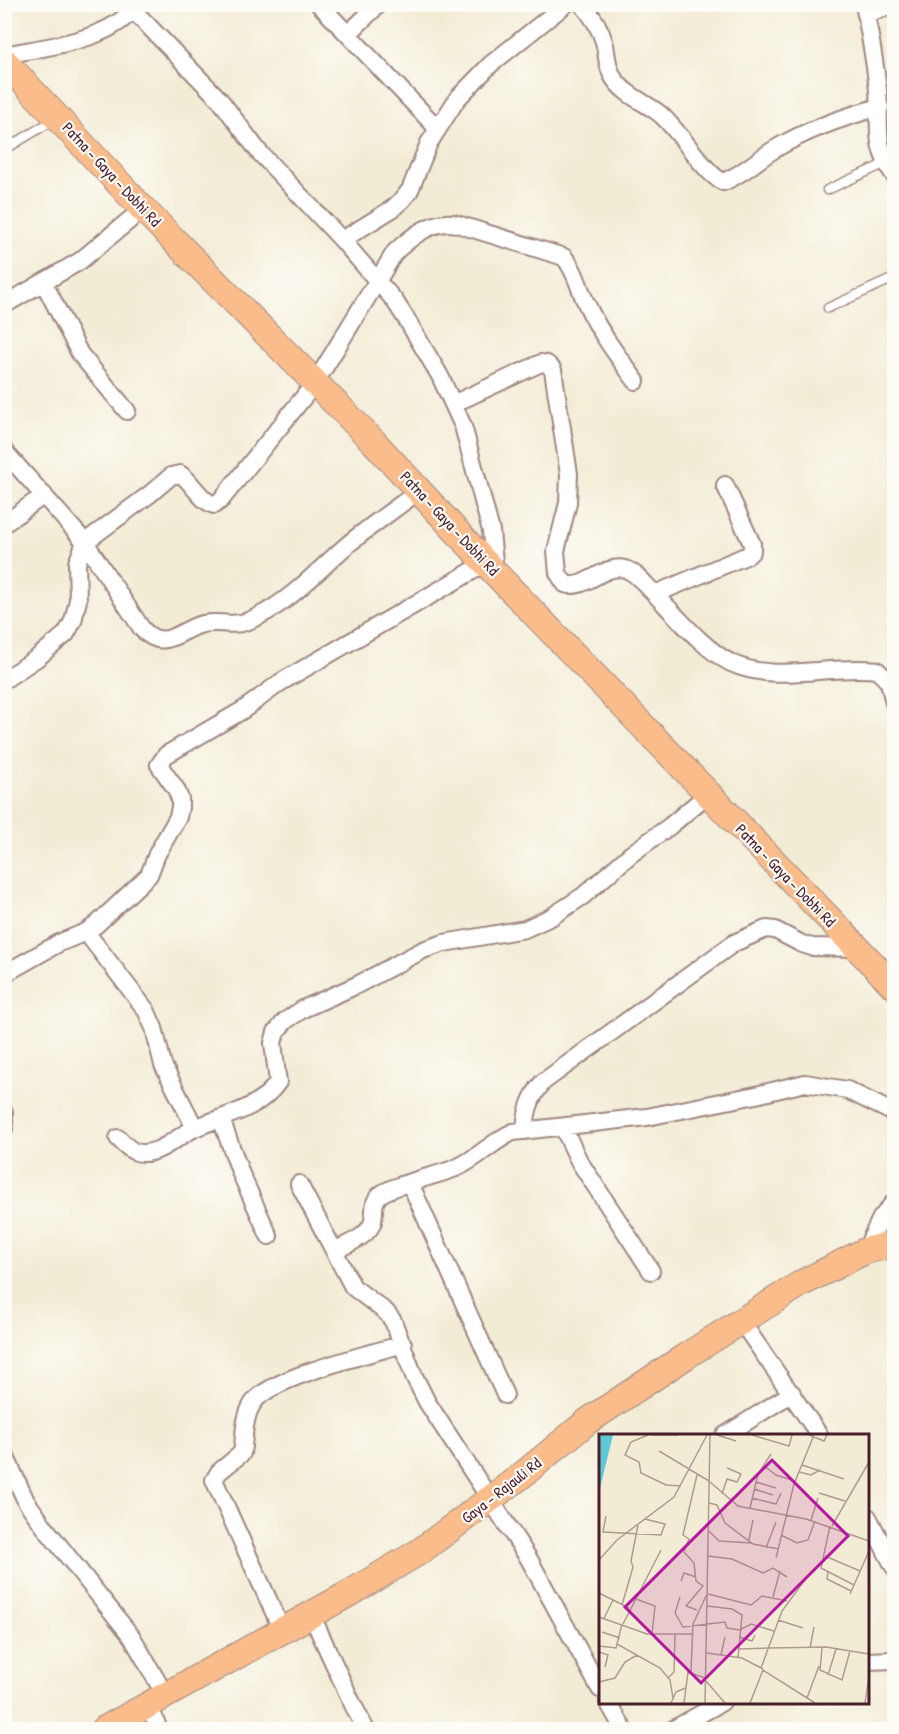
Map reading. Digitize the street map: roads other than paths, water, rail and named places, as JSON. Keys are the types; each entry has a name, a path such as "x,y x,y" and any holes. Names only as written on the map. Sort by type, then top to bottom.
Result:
{"main road":[{"name":"Patna - Gaya - Dobhi Rd","path":"4,61 143,208 420,490 490,568 894,986"},
{"name":"Gaya - Rajauli Rd","path":"103,1730 374,1580 418,1552 490,1499 588,1421 802,1282 865,1251 894,1244"}],"street":[{"path":"319,4 437,128"},
{"path":"348,34 379,4"},
{"path":"342,240 392,209 403,199 410,190 437,128 457,99 491,64 566,4"},
{"path":"582,4 600,31 613,77 634,98 660,114 685,140 712,175 723,182 769,152 816,128 833,120 880,107"},
{"path":"890,169 880,146 880,107 865,9 894,5"},
{"path":"4,55 91,36 124,19 135,7 220,100 259,152 342,240 394,300 440,376 466,434 491,531 490,568 281,682 243,710 166,755 159,765 176,789 180,799 178,817 157,854 149,875 107,916 86,932 59,943 4,974"},
{"path":"4,305 44,283 101,245 143,208"},
{"path":"4,680 46,652 66,634 73,621 78,600 76,564 85,542 171,476 180,474 186,478 207,502 214,505 221,500 315,383 395,252 408,240 437,224 448,222 564,257 570,264 597,323 636,381"},
{"path":"44,283 80,354 127,411"},
{"path":"453,404 541,363 547,364 553,370 569,474 568,503 556,551 561,579 565,584 573,585 609,570 625,569 639,578 708,647 733,664 760,671 877,670 889,682 894,703"},
{"path":"4,450 85,542 142,630 149,637 165,640 201,624 212,622 237,625 251,620 288,597 348,544 420,490"},
{"path":"655,594 748,555 752,551 752,544 725,485"},
{"path":"4,524 44,495"},
{"path":"118,1138 136,1152 160,1149 195,1128 256,1103 271,1092 278,1082 273,1043 276,1032 285,1021 303,1009 357,985 423,950 444,943 525,929 551,917 583,896 631,854 670,826 708,794"},
{"path":"525,1131 526,1111 543,1082 734,944 766,929 775,930 812,947 856,948"},
{"path":"86,932 146,1010 154,1028 163,1065 195,1128"},
{"path":"334,1251 359,1238 367,1231 372,1224 374,1205 380,1195 386,1191 461,1166 513,1132 647,1117 805,1083 847,1090 894,1113"},
{"path":"4,1112 4,1129"},
{"path":"221,1119 241,1174 269,1236"},
{"path":"563,1126 579,1161 651,1271"},
{"path":"410,1183 505,1395"},
{"path":"299,1184 352,1287 386,1312 393,1322 427,1402 529,1559 599,1687"},
{"path":"865,1251 881,1218 894,1202"},
{"path":"741,1321 819,1434"},
{"path":"282,1630 251,1566 214,1480 219,1472 242,1453 246,1420 253,1402 262,1394 293,1377 403,1344"},
{"path":"727,1434 792,1393"},
{"path":"4,1453 12,1491 46,1529 132,1637 157,1700 159,1730"},
{"path":"869,1521 894,1567"},
{"path":"311,1614 366,1730"},
{"path":"869,1661 894,1660"},
{"path":"609,1704 624,1729"},
{"path":"672,1730 718,1704"}],"lane":[{"path":"4,150 58,117"},
{"path":"827,190 890,169"},
{"path":"828,308 894,279"}]}
